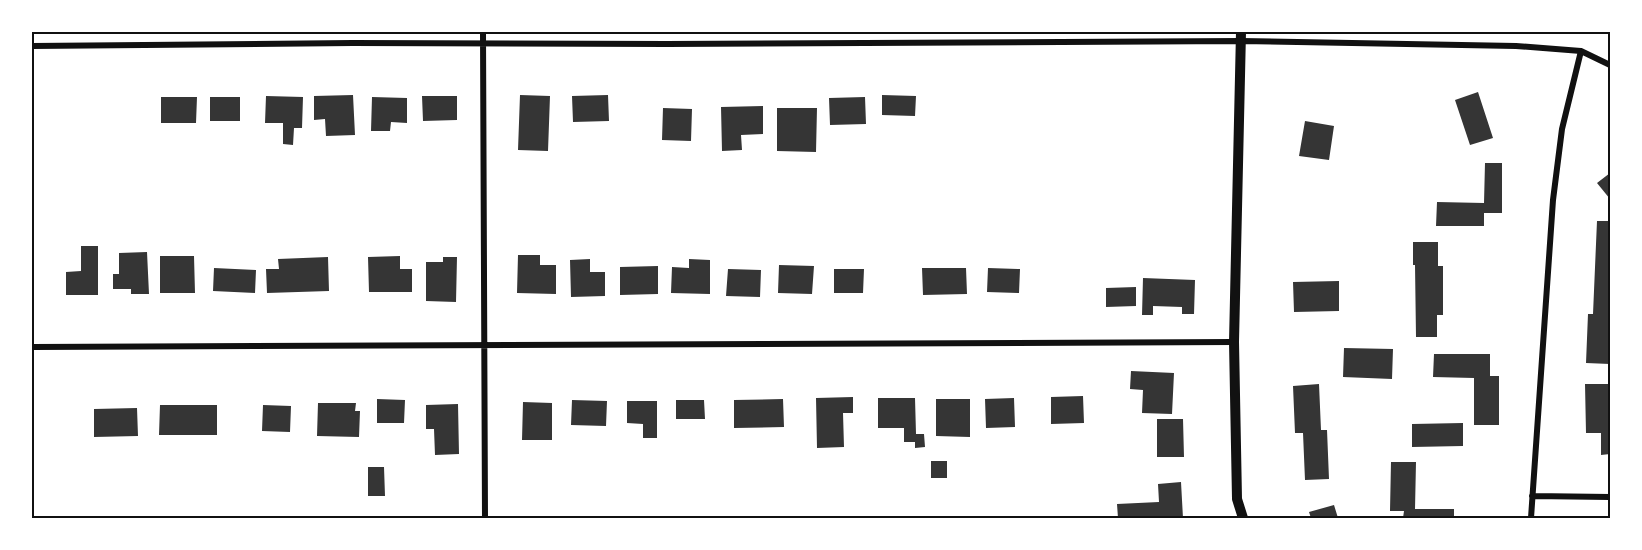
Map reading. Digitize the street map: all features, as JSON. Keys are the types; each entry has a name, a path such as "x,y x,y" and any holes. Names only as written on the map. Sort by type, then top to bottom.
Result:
{"street":[{"path":"483,32 485,519"},
{"path":"1241,37 1234,342 1237,499 1243,519"},
{"path":"32,46 1241,37 1516,46 1581,51 1611,65"},
{"path":"1531,519 1553,200 1562,129 1581,51"},
{"path":"32,347 1234,342"},
{"path":"1532,495 1611,497"}],"building":[{"path":"1478,92 1493,138 1470,145 1455,100"},
{"path":"353,95 355,135 326,136 325,119 314,120 314,96"},
{"path":"520,95 550,96 548,151 518,150"},
{"path":"608,95 609,121 573,122 572,96"},
{"path":"882,95 916,96 915,116 882,115"},
{"path":"266,96 303,97 302,128 294,128 293,145 283,144 283,123 265,123"},
{"path":"422,96 457,96 457,120 423,121"},
{"path":"161,97 197,97 196,123 161,123"},
{"path":"210,97 240,97 240,121 210,121"},
{"path":"372,97 407,98 407,123 391,122 390,131 371,131"},
{"path":"865,97 866,124 830,125 829,98"},
{"path":"763,106 763,134 741,135 742,150 722,151 721,107"},
{"path":"663,108 692,109 691,141 662,140"},
{"path":"777,108 817,108 816,152 777,151"},
{"path":"1305,121 1334,126 1329,160 1299,156"},
{"path":"1485,163 1502,163 1502,213 1484,213 1484,226 1436,226 1437,202 1484,203"},
{"path":"1610,173 1610,199 1597,183"},
{"path":"1597,221 1610,221 1610,364 1586,363 1588,314 1593,314"},
{"path":"1413,242 1438,242 1438,266 1443,266 1443,315 1437,315 1437,337 1416,337"},
{"path":"81,246 98,246 98,295 66,295 66,272 81,271"},
{"path":"147,252 149,294 131,294 131,289 113,289 113,274 119,274 119,253"},
{"path":"518,255 540,255 540,265 556,265 556,294 517,293"},
{"path":"160,256 194,256 195,293 160,293"},
{"path":"400,256 400,269 412,269 412,292 369,292 368,257"},
{"path":"328,257 329,291 267,293 266,269 279,269 278,259"},
{"path":"443,257 457,257 456,302 426,301 426,262 443,262"},
{"path":"590,259 590,272 605,272 605,296 571,297 570,260"},
{"path":"689,259 710,260 710,294 671,293 672,267 689,268"},
{"path":"779,265 814,266 812,294 778,293"},
{"path":"658,266 658,294 620,295 620,267"},
{"path":"214,268 256,270 255,293 213,291"},
{"path":"922,268 966,268 967,294 923,295"},
{"path":"988,268 1020,269 1019,293 987,292"},
{"path":"728,269 761,270 760,297 726,296"},
{"path":"834,269 864,269 863,293 834,293"},
{"path":"1143,278 1195,280 1194,314 1182,314 1182,307 1153,306 1153,315 1142,315"},
{"path":"1339,281 1339,311 1294,312 1293,282"},
{"path":"1136,287 1136,306 1106,307 1106,288"},
{"path":"1344,348 1393,349 1392,379 1343,377"},
{"path":"1434,354 1490,354 1490,376 1499,376 1499,425 1474,425 1474,378 1433,377"},
{"path":"1131,371 1174,373 1172,414 1142,413 1143,390 1130,389"},
{"path":"1319,384 1321,430 1327,430 1329,479 1305,480 1303,433 1295,433 1293,386"},
{"path":"1585,384 1610,384 1610,454 1601,455 1601,433 1586,433"},
{"path":"1083,396 1084,423 1051,424 1051,397"},
{"path":"853,397 853,413 843,413 844,447 817,448 816,398"},
{"path":"878,398 915,398 916,434 924,434 925,447 915,448 915,442 904,442 904,428 878,428"},
{"path":"1014,398 1015,427 986,428 985,399"},
{"path":"377,399 405,400 404,423 377,423"},
{"path":"783,399 784,427 734,428 734,400"},
{"path":"936,399 970,399 970,437 936,436"},
{"path":"572,400 607,401 606,426 571,425"},
{"path":"676,400 704,400 705,419 676,419"},
{"path":"627,401 657,401 657,438 643,438 643,424 627,423"},
{"path":"523,402 552,403 552,440 522,440"},
{"path":"318,403 356,403 355,411 360,411 359,437 317,436"},
{"path":"458,404 459,454 435,455 434,429 426,429 426,405"},
{"path":"160,405 217,405 217,435 159,435"},
{"path":"263,405 291,406 290,432 262,431"},
{"path":"137,408 138,436 94,437 94,409"},
{"path":"1157,419 1183,419 1184,457 1157,457"},
{"path":"1463,423 1463,446 1412,447 1412,424"},
{"path":"931,461 947,461 947,478 931,478"},
{"path":"1391,462 1416,462 1415,509 1454,509 1454,518 1403,518 1404,511 1390,511"},
{"path":"368,467 384,467 385,496 368,496"},
{"path":"1181,482 1183,518 1118,518 1117,504 1159,502 1158,484"},
{"path":"1334,505 1338,518 1311,518 1309,512"}]}
